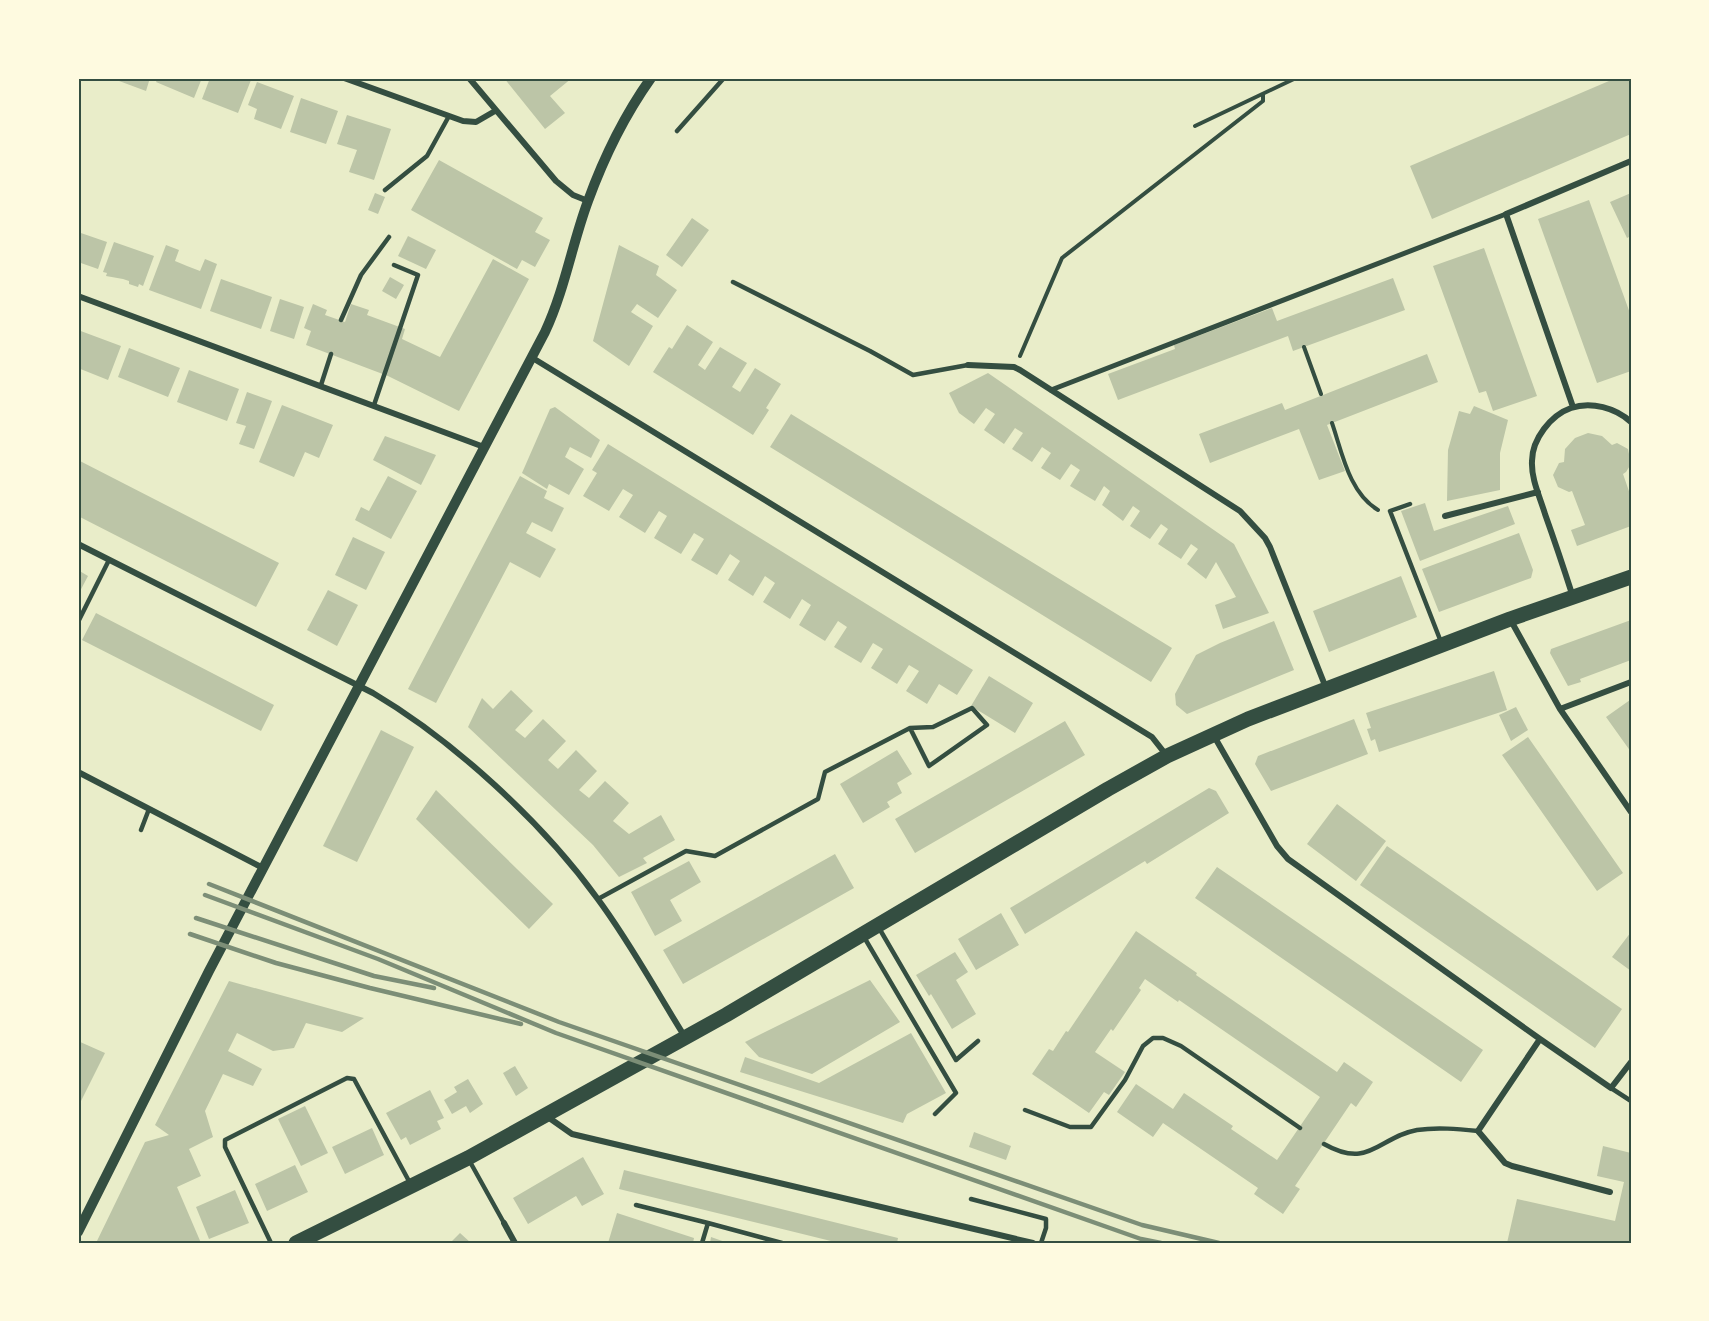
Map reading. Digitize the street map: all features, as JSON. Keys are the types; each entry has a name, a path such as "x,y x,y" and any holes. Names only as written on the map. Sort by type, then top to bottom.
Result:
{"main road":[{"path":"296,1243 468,1158 685,1038 1167,756 1213,734 1326,688 1510,619 1631,577"}],"street":[{"path":"344,78 463,121 476,122 495,111"},
{"path":"469,78 556,181 573,195 588,201"},
{"path":"78,1232 209,971 531,357 559,297 588,201 610,147 635,100 651,78"},
{"path":"1051,390 1506,214 1631,161"},
{"path":"1506,214 1573,407"},
{"path":"78,296 484,447"},
{"path":"531,357 1152,737 1167,756"},
{"path":"968,365 1015,368 1232,505 1265,538 1276,560 1326,688"},
{"path":"1574,597 1538,492 1532,461 1533,449 1539,436 1554,419 1573,407 1594,405 1616,412 1631,422"},
{"path":"1445,516 1538,492"},
{"path":"78,544 358,686 408,715 432,733 548,839 598,899 685,1038"},
{"path":"1510,619 1560,710 1631,812"},
{"path":"1560,710 1631,682"},
{"path":"1213,734 1277,846 1288,859 1611,1088 1631,1062"},
{"path":"78,772 263,868"},
{"path":"1539,1039 1478,1131 1505,1162 1512,1166 1610,1192"},
{"path":"544,1115 572,1134 1033,1243"},
{"path":"504,1224 515,1243"}],"lane":[{"path":"677,131 724,78"},
{"path":"385,190 426,156 449,116"},
{"path":"341,320 361,275 389,237"},
{"path":"374,405 418,275 394,265"},
{"path":"733,282 913,375 968,365"},
{"path":"321,385 331,354"},
{"path":"1410,504 1390,511 1442,644"},
{"path":"78,622 80,611 109,560"},
{"path":"598,899 686,851 715,856 818,799 825,772 910,728 933,727 972,708 987,725 929,766 910,728"},
{"path":"141,830 149,809"},
{"path":"877,926 956,1060 978,1041"},
{"path":"863,934 956,1093 935,1114"},
{"path":"1025,1110 1070,1127 1091,1127 1125,1080 1143,1046 1153,1038 1163,1038 1181,1046 1300,1128"},
{"path":"271,1243 225,1148 225,1140 347,1078 354,1079 412,1186"},
{"path":"1611,1088 1631,1101"},
{"path":"1324,1144 1337,1152 1354,1154 1367,1152 1415,1131 1447,1128 1478,1131"},
{"path":"468,1158 504,1224"},
{"path":"970,1199 1046,1219 1046,1228 1041,1243"},
{"path":"636,1205 782,1243"},
{"path":"702,1243 708,1223"}],"path":[{"path":"1195,126 1296,78"},
{"path":"1015,368 1062,258 1263,101 1263,94"},
{"path":"1304,347 1321,394"},
{"path":"1332,423 1354,485 1374,508 1381,512 1390,511"}],"building":[{"path":"111,78 150,78 146,91"},
{"path":"158,78 202,78 194,98 156,82"},
{"path":"210,78 251,80 238,113 202,99"},
{"path":"504,78 572,78 550,96 565,113 545,129"},
{"path":"1616,78 1631,78 1631,134 1432,219 1410,166"},
{"path":"257,82 294,96 281,129 254,119 257,109 248,105"},
{"path":"301,98 338,111 326,144 290,132"},
{"path":"347,115 391,129 374,180 349,172 357,150 337,144"},
{"path":"439,160 543,218 535,232 550,240 535,267 522,260 517,269 411,210"},
{"path":"375,193 385,197 378,214 368,210"},
{"path":"1631,193 1631,236 1627,238 1610,202"},
{"path":"1589,200 1631,316 1631,371 1597,383 1538,219"},
{"path":"692,218 709,230 682,267 666,255"},
{"path":"78,232 107,242 98,269 78,262"},
{"path":"408,236 436,250 426,269 398,256"},
{"path":"114,242 154,256 143,286 139,284 138,287 129,284 129,281 106,276 107,273 103,272"},
{"path":"166,245 179,250 175,261 200,271 205,259 217,264 201,309 149,290"},
{"path":"619,245 659,266 656,275 677,290 658,318 637,304 631,312 653,326 629,366 593,341"},
{"path":"1484,248 1537,396 1493,411 1486,391 1479,393 1433,266"},
{"path":"493,259 529,279 459,411 388,376 306,345 311,331 304,328 313,304 327,310 325,315 345,322 351,304 369,310 367,315 405,329 402,339 440,357"},
{"path":"390,277 404,285 396,299 382,291"},
{"path":"1393,278 1405,310 1293,351 1288,336 1118,400 1108,374 1175,349 1174,345 1272,308 1277,321"},
{"path":"221,279 272,297 261,329 210,311"},
{"path":"280,299 304,307 294,339 270,331"},
{"path":"687,325 713,342 698,365 705,370 720,347 747,363 732,387 740,392 755,368 781,384 766,408 769,410 753,435 653,372 669,347 672,349"},
{"path":"78,330 121,346 108,380 78,368"},
{"path":"129,348 180,368 168,397 118,377"},
{"path":"1427,354 1438,382 1327,425 1345,471 1319,480 1299,429 1210,463 1199,434 1282,403 1285,410"},
{"path":"189,370 239,389 227,421 177,402"},
{"path":"988,373 1234,544 1269,613 1223,629 1215,605 1236,597 1216,562 1206,579 1187,564 1198,549 1191,544 1181,559 1158,544 1168,529 1161,524 1150,539 1130,526 1140,511 1133,506 1123,521 1102,505 1110,491 1104,486 1095,501 1070,486 1080,470 1071,464 1060,480 1041,468 1051,453 1042,447 1032,462 1012,449 1023,433 1015,428 1004,444 984,430 995,414 986,408 974,424 959,413 949,393"},
{"path":"247,392 272,401 254,449 239,444 246,426 236,423"},
{"path":"282,405 333,425 319,458 305,452 294,477 259,462"},
{"path":"1474,406 1508,420 1500,453 1500,490 1447,501 1448,450 1459,411 1470,414"},
{"path":"555,407 600,440 591,458 570,447 565,457 584,469 569,495 549,484 547,489 522,473 550,409"},
{"path":"791,414 1172,648 1151,682 770,447"},
{"path":"1588,433 1602,436 1612,445 1617,443 1628,449 1631,464 1623,474 1631,497 1631,526 1577,546 1571,530 1585,525 1572,491 1558,487 1553,475 1559,463 1564,462 1565,449 1575,438"},
{"path":"385,436 436,455 421,485 373,460"},
{"path":"608,444 973,670 957,695 939,684 927,704 906,691 919,671 909,665 897,684 871,668 883,649 873,643 861,663 834,647 847,627 838,621 825,641 799,625 811,605 802,599 790,619 763,602 775,583 765,576 753,596 728,580 740,561 730,554 717,575 691,560 704,539 694,533 681,554 654,538 667,516 659,511 645,533 619,517 633,495 623,489 609,511 583,496 597,473 592,470"},
{"path":"78,460 279,563 256,607 78,516"},
{"path":"388,476 417,491 391,539 355,520 361,507 369,511"},
{"path":"520,476 547,491 544,498 564,508 552,532 532,522 526,533 556,549 540,578 510,562 436,703 408,689"},
{"path":"1425,503 1434,531 1508,506 1515,524 1420,561 1401,511"},
{"path":"1519,533 1533,570 1531,578 1439,612 1422,569"},
{"path":"353,537 385,552 366,590 335,575"},
{"path":"78,570 88,576 78,595"},
{"path":"1401,576 1417,617 1329,652 1313,611"},
{"path":"328,590 358,605 337,646 307,630"},
{"path":"96,613 274,705 261,731 82,640"},
{"path":"1631,620 1631,660 1580,679 1581,682 1568,686 1550,653 1551,649"},
{"path":"1274,621 1294,670 1187,714 1176,705 1175,694 1196,655"},
{"path":"1494,671 1507,710 1379,752 1375,739 1371,741 1367,729 1371,728 1366,713"},
{"path":"989,676 1033,703 1015,733 971,706"},
{"path":"511,690 533,711 515,730 525,738 543,719 566,741 548,760 558,769 576,750 597,771 579,790 589,798 605,781 629,803 613,821 629,834 661,815 675,840 643,858 647,863 619,877 593,845 468,727 482,698 493,709"},
{"path":"1630,700 1631,702 1631,752 1606,717"},
{"path":"1516,707 1528,730 1511,741 1499,715"},
{"path":"1354,719 1368,754 1271,791 1255,764 1258,756"},
{"path":"1065,721 1085,755 915,853 895,819"},
{"path":"381,730 414,747 357,862 323,846"},
{"path":"1528,737 1623,873 1597,891 1502,755"},
{"path":"897,750 912,774 897,783 902,793 887,802 890,807 863,823 840,784"},
{"path":"1209,788 1216,791 1229,813 1147,864 1145,861 1025,934 1010,908"},
{"path":"436,790 553,904 529,929 416,819"},
{"path":"1337,804 1386,841 1356,881 1307,844"},
{"path":"1387,846 1622,1009 1595,1048 1360,885"},
{"path":"835,854 854,888 683,984 663,950"},
{"path":"689,861 701,882 670,900 682,921 655,936 631,892"},
{"path":"1217,867 1483,1050 1461,1082 1195,898"},
{"path":"1001,913 1019,945 976,970 958,939"},
{"path":"1136,931 1337,1072 1344,1062 1373,1082 1356,1107 1351,1103 1295,1186 1300,1189 1283,1214 1254,1194 1258,1188 1163,1123 1153,1137 1117,1112 1136,1084 1173,1109 1184,1093 1233,1126 1231,1129 1277,1160 1320,1097 1145,979 1139,988 1141,990 1113,1031 1111,1029 1095,1052 1125,1072 1109,1095 1104,1092 1089,1113 1032,1074 1049,1049 1053,1051 1066,1031 1068,1032"},
{"path":"1631,932 1631,971 1612,957"},
{"path":"955,952 968,972 956,980 976,1014 952,1029 931,994 929,996 916,975"},
{"path":"870,980 900,1022 812,1074 759,1057 745,1042"},
{"path":"229,981 364,1018 342,1032 306,1023 294,1048 273,1051 237,1033 228,1051 262,1069 253,1086 223,1074 205,1111 213,1137 189,1149 201,1176 177,1187 201,1243 96,1243 145,1142 169,1135 155,1125"},
{"path":"911,1033 946,1093 907,1114 903,1123 740,1072 745,1057 819,1083"},
{"path":"78,1041 105,1053 80,1103 78,1103"},
{"path":"515,1066 528,1088 516,1096 503,1073"},
{"path":"468,1079 483,1104 470,1113 466,1106 452,1114 444,1100 457,1092 454,1087"},
{"path":"430,1090 444,1118 437,1121 441,1129 410,1145 406,1137 401,1140 386,1113"},
{"path":"305,1106 328,1153 301,1166 278,1119"},
{"path":"372,1128 384,1155 345,1174 332,1147"},
{"path":"974,1132 1011,1146 1006,1160 969,1147"},
{"path":"1603,1146 1631,1153 1631,1243 1507,1243 1517,1199 1615,1221 1624,1182 1597,1176"},
{"path":"583,1157 604,1194 582,1206 576,1196 528,1224 513,1198"},
{"path":"295,1165 308,1192 267,1211 255,1184"},
{"path":"624,1170 898,1238 897,1243 839,1243 619,1189"},
{"path":"235,1190 249,1223 209,1239 196,1207"},
{"path":"617,1213 694,1238 693,1243 608,1243"},
{"path":"460,1233 471,1243 450,1243"},
{"path":"711,1237 728,1243 710,1243"}],"railway":[{"path":"209,884 559,1022 1142,1225 1219,1243"},
{"path":"205,895 378,959 556,1033 1141,1239 1161,1243"},
{"path":"196,918 374,976 434,988"},
{"path":"190,934 276,963 521,1024"}]}
